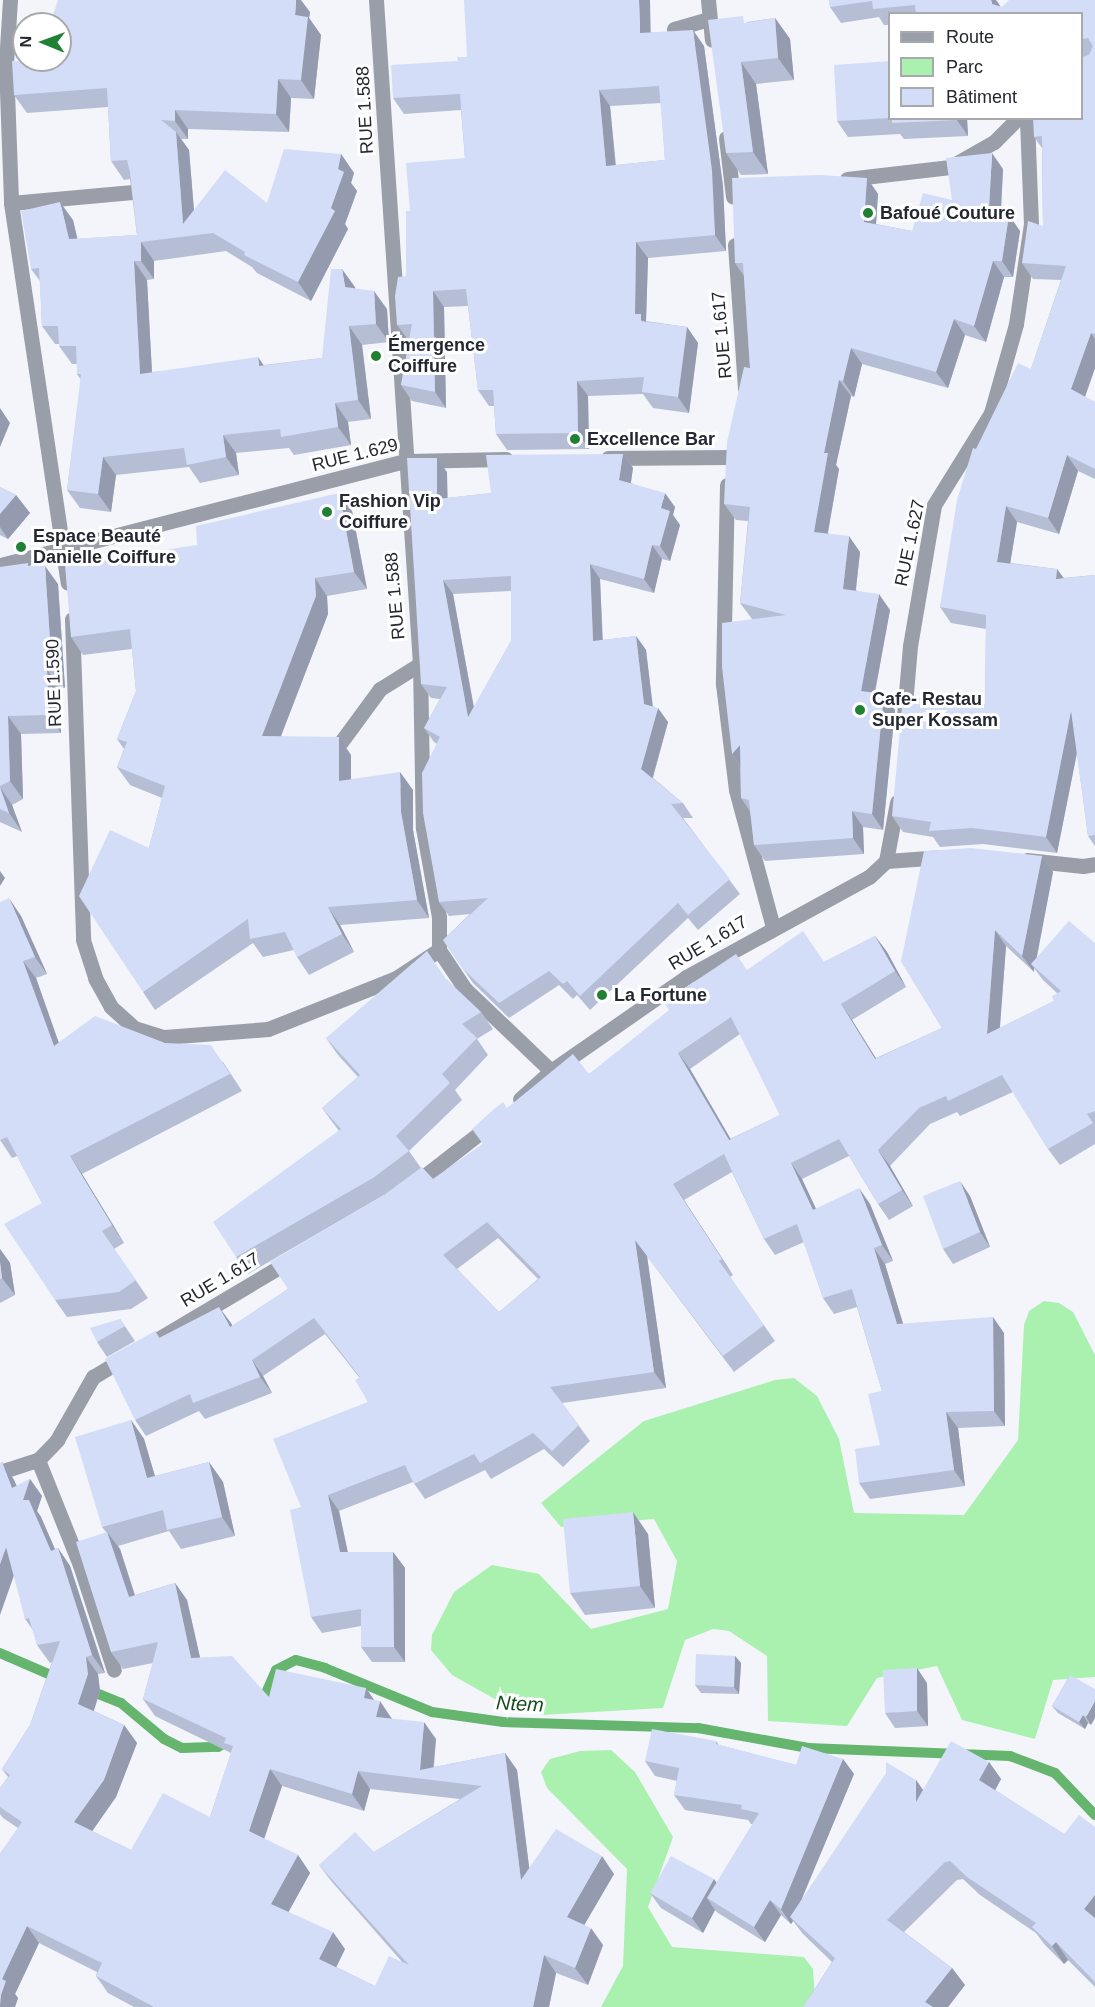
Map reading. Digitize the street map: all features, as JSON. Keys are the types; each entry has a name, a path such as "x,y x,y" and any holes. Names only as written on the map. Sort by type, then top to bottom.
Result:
{"street":[{"name":"RUE 1.590","path":"10,0 4,161 72,613 83,940 95,978 111,1007 134,1028 164,1037 268,1029 396,978 439,950"},
{"name":"RUE 1.588","path":"376,0 420,664 423,828 438,917 439,950"},
{"path":"708,0 714,52"},
{"path":"674,29 709,19"},
{"name":"RUE 1.617","path":"724,120 739,184 734,223 739,335 746,385 741,405"},
{"path":"828,180 950,167 993,142 1016,120"},
{"name":"RUE 1.627","path":"903,728 910,646 934,505 991,413 1016,324 1032,224 1027,120"},
{"path":"11,203 133,192"},
{"name":"RUE 1.617","path":"399,1196 506,1111 551,1071 686,977 773,927 736,790 723,684 729,457 734,436"},
{"path":"597,458 729,457"},
{"name":"RUE 1.629","path":"0,566 63,547 406,461 525,459"},
{"path":"341,742 380,689 420,664"},
{"path":"773,927 869,878 886,861 898,787"},
{"path":"886,861 961,855"},
{"path":"1016,858 1083,867 1095,864"},
{"path":"439,950 465,989 551,1071"},
{"name":"RUE 1.617","path":"38,1460 57,1440 93,1377 308,1251"},
{"path":"0,1472 38,1460 80,1565 114,1670"}],"green space":[{"path":"1044,1301 1059,1303 1073,1312 1095,1355 1095,1677 1053,1680 1035,1739 962,1720 937,1666 877,1678 847,1726 768,1721 767,1656 729,1631 713,1629 685,1640 663,1708 541,1715 509,1707 452,1675 431,1650 432,1635 454,1592 492,1565 539,1574 591,1629 668,1609 677,1561 654,1519 561,1527 541,1503 644,1421 775,1380 794,1378 817,1396 839,1439 854,1513 964,1515 1018,1440 1024,1325 1029,1311"},
{"path":"611,1750 635,1772 673,1837 648,1907 672,1947 804,1957 813,1969 815,2000 810,2007 601,2007 623,1966 627,1869 547,1788 541,1772 550,1759 580,1751"}],"building":[{"path":"58,0 296,0 295,15 308,17 301,80 278,79 276,114 175,110 175,121 161,120 176,132 183,224 225,170 267,203 284,149 341,154 338,169 344,172 331,208 335,211 298,282 244,255 245,252 213,233 141,242 141,261 134,261 140,374 258,357 259,366 322,358 331,269 342,269 345,287 374,291 376,324 349,326 358,400 335,403 338,427 281,437 280,429 223,435 226,457 187,465 184,448 103,457 98,494 67,490 81,374 77,374 76,346 59,346 58,326 42,326 39,268 31,269 21,211 60,202 69,239 137,235 127,160 111,161 107,88 14,95 13,72 72,72 72,12 54,12"},
{"path":"464,0 639,0 640,33 693,30 712,170 715,235 636,242 635,314 641,314 641,321 687,327 678,397 642,392 644,377 577,381 578,433 496,434 493,390 478,390 466,289 433,291 435,392 401,385 412,324 397,325 395,296 398,277 406,276 406,211 410,211 406,163 465,158 460,94 393,98 391,65 458,61 457,57 467,57","holes":["659,86 665,160 606,166 599,90"]},
{"path":"829,0 991,0 992,4 1002,7 1009,0 1095,0 1095,334 1091,333 1071,389 1095,402 1095,469 1067,455 1048,518 1006,506 997,562 1057,569 1056,579 1095,575 1095,835 1088,836 1071,711 1046,837 972,828 929,831 931,822 892,816 903,696 985,704 986,615 940,607 957,500 973,448 976,449 1018,363 1031,369 1066,266 1022,263 1028,221 1043,226 1042,136 1034,137 1033,120 1083,120 1083,57 1089,55 1093,46 1088,38 1083,39 1083,12 916,12 915,5 873,9 872,1 830,7"},
{"path":"743,16 744,23 775,18 778,58 741,62 753,152 726,153 708,20"},
{"path":"888,61 888,118 837,121 834,65"},
{"path":"892,120 957,120 892,123"},
{"path":"992,153 989,209 1009,215 1002,261 993,261 974,326 954,319 936,372 851,348 843,381 839,380 824,453 828,453 814,532 849,536 843,589 879,594 861,691 884,694 872,814 852,811 853,838 754,845 749,800 741,798 740,745 732,754 722,667 722,623 786,615 740,603 750,507 724,504 727,442 744,367 750,368 743,263 735,263 732,178 820,175 867,178 864,222 912,231 923,193 952,200 946,158"},
{"path":"623,454 619,480 665,493 661,508 670,511 660,546 652,545 644,579 590,564 593,641 636,636 644,704 658,708 641,769 683,803 671,804 730,879 688,915 678,903 580,996 567,981 563,984 549,971 499,1003 462,968 443,940 488,898 439,902 423,813 422,773 440,737 424,728 447,687 421,684 407,458 437,458 437,499 491,493 486,455","holes":["511,576 511,641 468,717 443,580"]},
{"path":"0,487 16,495 0,514"},
{"path":"339,493 354,572 315,578 316,596 262,736 339,737 339,781 400,772 401,812 417,900 328,907 342,934 297,957 285,932 250,939 248,919 143,992 79,896 110,830 149,848 165,786 117,767 127,742 117,739 136,691 130,629 71,637 65,565 197,545 196,526"},
{"path":"28,563 28,566 45,566 52,669 47,669 49,715 8,716 10,781 0,786 0,567"},
{"path":"0,787 9,813 0,809"},
{"path":"971,848 1042,856 1022,956 995,930 987,1034 1054,1001 1052,996 1061,991 1031,964 1069,921 1095,943 1095,1111 1087,1114 1093,1123 1048,1149 1002,1075 948,1101 946,1096 919,1108 878,1150 902,1190 878,1204 839,1139 791,1163 813,1210 859,1188 882,1245 874,1248 897,1324 993,1317 994,1411 946,1412 954,1470 859,1483 855,1449 880,1445 868,1394 882,1391 852,1289 823,1298 797,1224 764,1239 724,1154 673,1184 722,1259 719,1261 764,1325 723,1356 635,1240 654,1372 550,1387 579,1425 552,1451 533,1433 480,1463 474,1454 414,1484 405,1465 328,1495 340,1552 393,1552 394,1647 361,1647 361,1609 311,1617 290,1510 301,1507 273,1439 368,1402 355,1380 360,1377 314,1318 252,1360 260,1377 193,1403 190,1394 135,1420 105,1359 155,1331 159,1338 219,1307 230,1327 288,1289 270,1262 384,1195 422,1167 433,1179 483,1144 472,1129 503,1102 507,1108 573,1054 589,1074 669,1010 664,1002 736,954 747,970 803,931 824,962 875,936 895,971 841,1004 875,1059 942,1028 901,961 924,851","holes":["731,1017 780,1115 729,1140 678,1053","487,1222 541,1277 499,1312 443,1255"]},
{"path":"9,898 35,957 23,961 54,1046 95,1016 165,1043 211,1045 230,1074 70,1156 112,1225 102,1231 136,1280 119,1292 55,1300 4,1224 42,1203 7,1137 0,1140 0,902"},
{"path":"427,951 446,979 481,1012 462,1024 477,1038 442,1074 450,1083 396,1136 409,1151 373,1178 236,1257 213,1222 341,1129 322,1108 360,1075 326,1038"},
{"path":"960,1181 980,1232 943,1249 923,1196"},
{"path":"120,1319 125,1326 97,1342 90,1328"},
{"path":"131,1420 147,1478 209,1462 222,1517 167,1530 163,1510 102,1527 75,1437"},
{"path":"2,1462 12,1488 30,1479 23,1500 29,1500 51,1551 58,1548 92,1655 86,1657 88,1674 78,1704 124,1725 104,1780 74,1822 131,1850 163,1793 210,1817 233,1746 224,1743 226,1738 143,1699 158,1642 111,1652 76,1542 107,1532 129,1597 175,1583 191,1658 232,1656 269,1697 276,1669 366,1688 364,1698 380,1701 376,1717 424,1722 420,1770 505,1753 521,1880 556,1829 602,1856 567,1917 591,1928 575,1968 544,1955 533,2007 154,2007 96,1976 102,1963 27,1926 2,1979 6,1981 0,1998 0,1853 22,1822 0,1807 0,1788 10,1775 2,1769 30,1725 60,1641 37,1645 29,1618 25,1619 6,1547 0,1564 0,1463","holes":["270,1769 352,1794 358,1771 482,1786 374,1852 355,1832 319,1865 409,1965 389,1956 375,1986 319,1959 333,1932 271,1904 298,1855 249,1831"]},
{"path":"633,1512 640,1586 570,1593 563,1519"},
{"path":"696,1654 735,1656 734,1687 695,1685"},
{"path":"917,1668 917,1711 885,1713 883,1670"},
{"path":"1070,1675 1095,1689 1095,1701 1086,1717 1083,1715 1079,1722 1052,1706"},
{"path":"652,1729 716,1741 716,1744 796,1765 802,1746 843,1759 781,1909 770,1900 754,1927 707,1898 759,1813 741,1809 742,1805 674,1795 679,1768 645,1761"},
{"path":"951,1741 989,1762 979,1780 1064,1834 1079,1815 1095,1827 1095,1895 1084,1909 1095,1918 1095,1982 1056,1942 1052,1946 1032,1927 1036,1923 967,1877 950,1861 945,1862 887,1920 952,1968 925,2002 933,2007 803,2007 835,1958 790,1917 886,1773 886,1762 916,1780 916,1802"},
{"path":"671,1856 714,1879 692,1918 650,1893"}],"waterway":[{"name":"Ntem","path":"0,1653 60,1679"},
{"name":"Ntem","path":"260,1707 276,1670 296,1660 325,1668 432,1712 503,1722 698,1728 808,1748 1010,1756 1055,1773 1095,1815"},
{"name":"Ntem","path":"86,1689 121,1703 164,1739 182,1748 218,1747 230,1740"}],"place":[{"name":"Bafoué Couture","path":"868,213"},
{"name":"Émergence Coiffure","path":"376,356"},
{"name":"Excellence Bar","path":"575,439"},
{"name":"Fashion Vip Coiffure","path":"327,512"},
{"name":"Espace Beauté Danielle Coiffure","path":"21,547"},
{"name":"Cafe- Restau Super Kossam","path":"860,710"},
{"name":"La Fortune","path":"602,995"}]}
